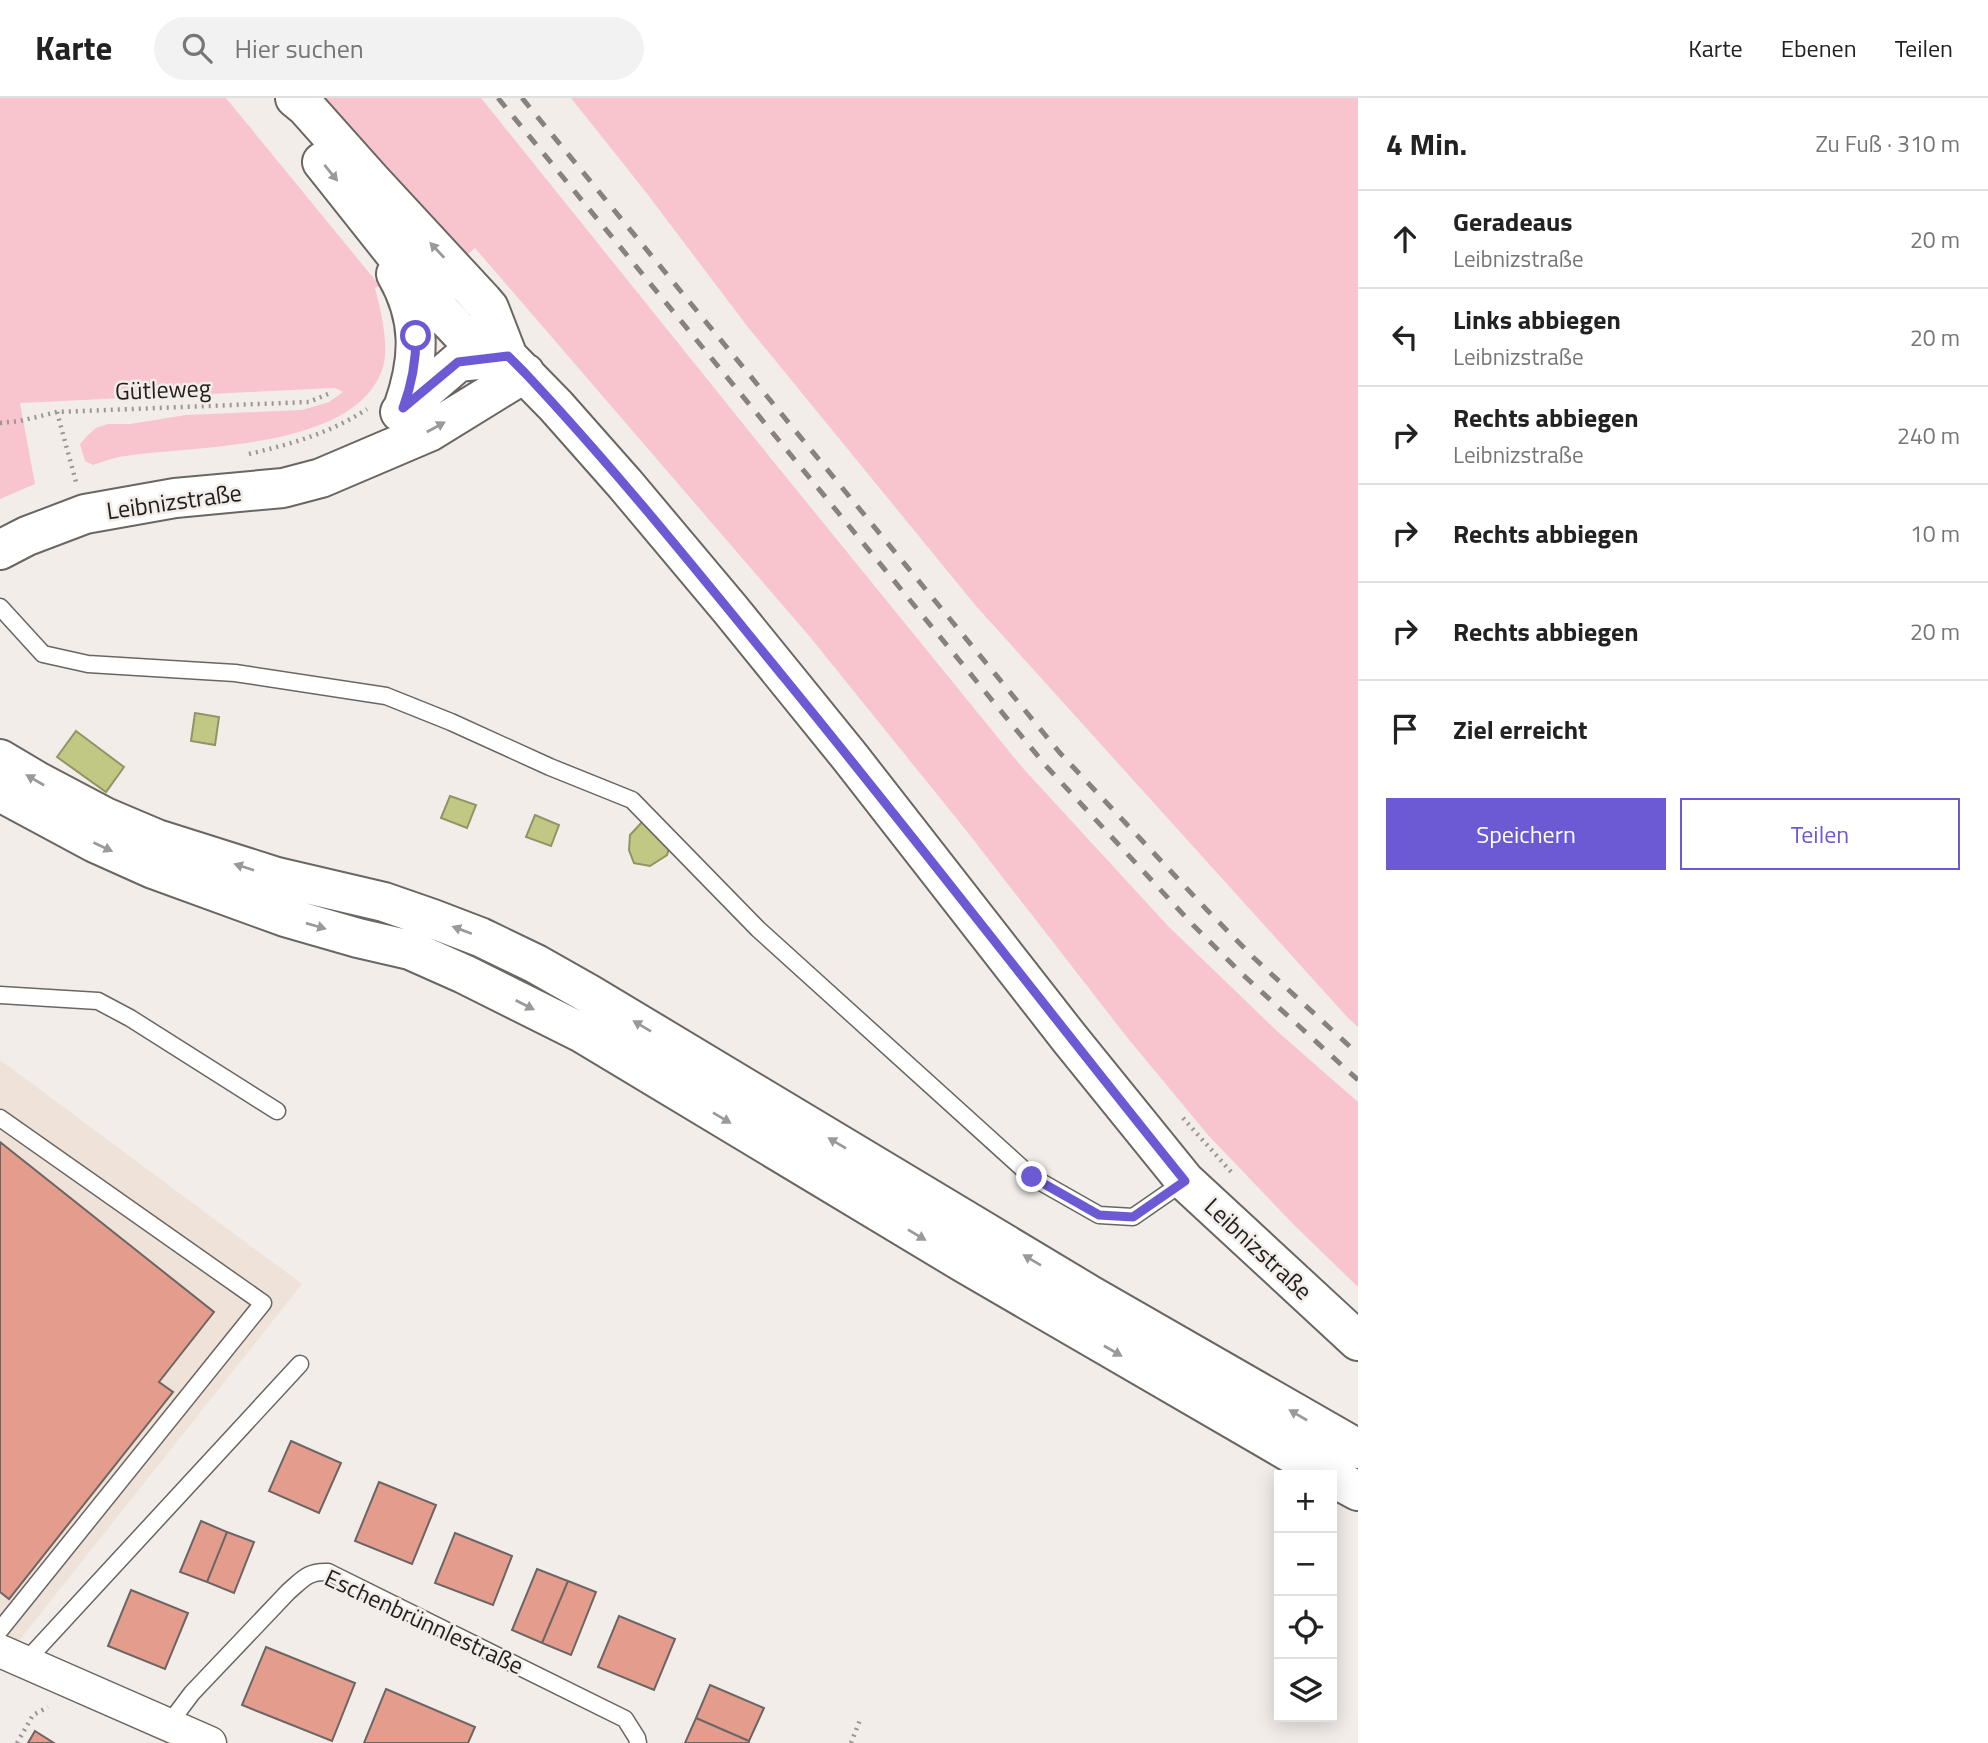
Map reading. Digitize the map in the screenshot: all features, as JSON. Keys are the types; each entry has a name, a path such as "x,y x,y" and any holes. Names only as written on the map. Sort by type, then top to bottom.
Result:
{"main road":[{"path":"277,98 307,143 442,313 474,347 517,365"},
{"path":"295,98 483,301 517,365"},
{"name":"Leibnizstraße","path":"352,466 387,407 412,382 416,356 414,317 402,285 360,208"},
{"name":"Leibnizstraße","path":"387,407 458,362 517,365 625,484 730,609 1185,1181 1358,1341"},
{"name":"Leibnizstraße","path":"0,550 27,536 80,496 175,498 283,488 321,478 429,432 517,365"},
{"path":"0,759 105,817 157,839 277,877 397,906 480,937 536,964 1090,1295 1358,1449"},
{"path":"0,792 94,843 153,869 285,917 410,950 582,1033 987,1277 1320,1470"},
{"path":"1337,1480 1358,1491"}],"street":[{"path":"6,1654 210,1743"}],"lane":[{"path":"0,607 43,654 88,664 235,673 386,696 632,800 758,929 1032,1177 1099,1215 1133,1217 1185,1181"},
{"path":"0,995 98,1000 277,1111"},
{"path":"0,1118 263,1303 0,1630"},
{"path":"6,1654 300,1364"},
{"name":"Eschenbrünnlestraße","path":"168,1725 191,1693 288,1592 314,1572 328,1572 625,1719 638,1743"}],"path":[{"name":"Gütleweg","path":"0,423 57,412 309,401 328,394"},
{"path":"237,455 295,443 387,407"},
{"path":"57,412 80,496"},
{"path":"65,482 80,496"},
{"path":"16,1743 33,1715 48,1707 62,1678"},
{"path":"851,1743 860,1720"}],"shaded area":[{"path":"0,98 226,98 380,286 375,288 384,331 384,364 363,399 336,418 302,431 224,446 119,457 93,465 85,461 80,444 96,428 108,424 130,424 186,415 302,410 329,402 343,392 335,388 20,403 35,484 0,499"},
{"path":"319,98 481,98 1021,766 1168,926 1278,1032 1358,1102 1358,1287 1208,1135 1126,1036 965,829 810,637 475,248 463,259"},
{"path":"571,98 1358,98 1358,1027 976,606 747,326"},
{"path":"195,713 219,717 215,745 191,741"},
{"path":"76,731 124,767 106,792 57,757"},
{"path":"450,796 476,805 467,828 441,818"},
{"path":"535,815 559,825 551,846 526,837"},
{"path":"643,821 672,839 667,855 650,866 634,863 629,850 630,835"},
{"path":"0,1060 302,1284 2,1662 0,1661"}],"building":[{"path":"0,1142 214,1312 159,1382 173,1392 9,1599 0,1592"},
{"path":"291,1441 341,1463 319,1513 269,1491"},
{"path":"379,1482 436,1505 412,1564 355,1541"},
{"path":"201,1521 227,1532 207,1582 180,1572"},
{"path":"227,1532 254,1542 234,1593 207,1582"},
{"path":"455,1533 512,1556 493,1605 435,1583"},
{"path":"537,1569 568,1581 542,1643 512,1630"},
{"path":"568,1581 596,1592 571,1655 542,1643"},
{"path":"131,1590 188,1613 165,1669 108,1646"},
{"path":"619,1616 675,1639 654,1690 598,1667"},
{"path":"266,1647 355,1683 332,1741 242,1705"},
{"path":"710,1685 764,1708 749,1741 696,1718"},
{"path":"386,1689 475,1727 468,1743 364,1743"},
{"path":"696,1718 749,1741 749,1743 685,1743"},
{"path":"35,1731 54,1743 28,1743"}],"railway":[{"path":"498,98 1046,766 1193,925 1241,973 1358,1080"},
{"path":"522,98 1060,753 1254,958 1358,1054"}],"route":[{"path":"416,336 412,382 403,408 458,362 508,356 625,484 730,609 1185,1181 1133,1217 1099,1215 1032,1177"}]}
